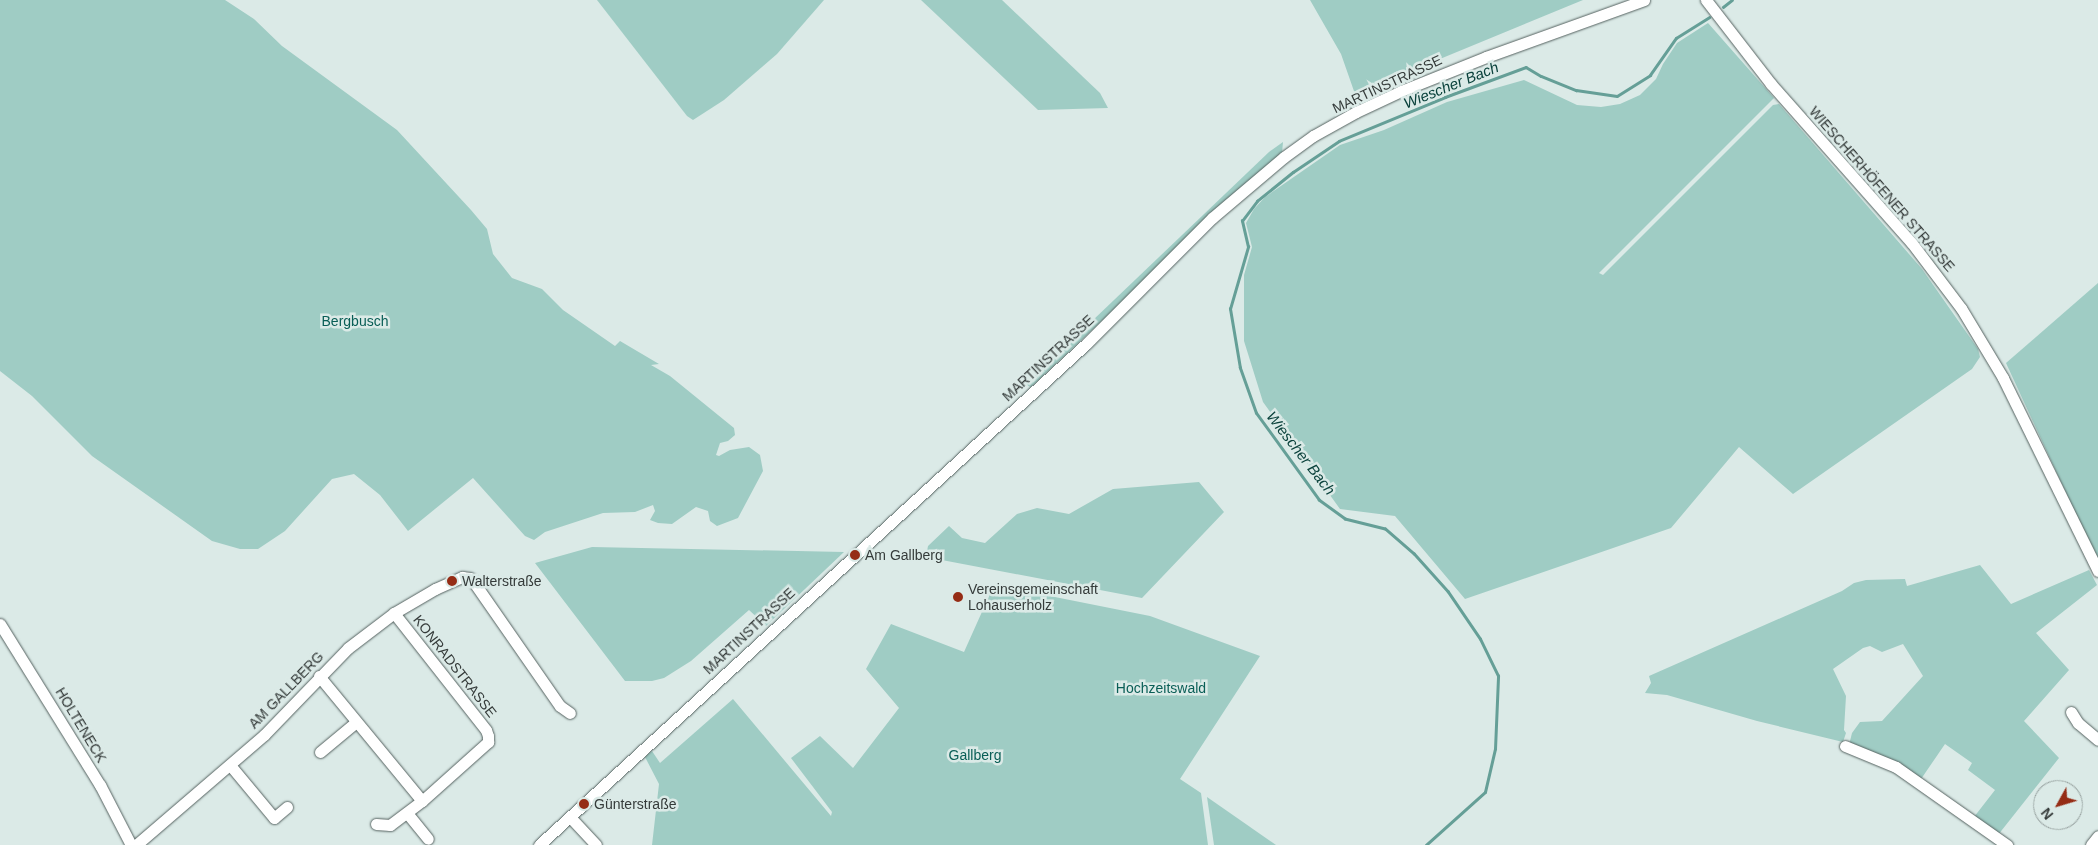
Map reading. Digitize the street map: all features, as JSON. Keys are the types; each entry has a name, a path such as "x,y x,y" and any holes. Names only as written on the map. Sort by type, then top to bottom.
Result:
{"street":[{"name":"MARTINSTRASSE","path":"539,845 1087,343 1212,218 1284,157 1313,136 1356,112 1401,92 1486,57 1644,0"},
{"name":"WIESCHERHÖFENER STRASSE","path":"1706,0 1771,84 1911,242 1961,308 2000,371 2098,571"},
{"name":"AM GALLBERG","path":"136,845 264,735 348,648 394,613 462,577 470,578 560,706 570,713"},
{"name":"KONRADSTRASSE","path":"376,824 390,825 407,813 488,742 486,730 394,613"},
{"name":"HOLTENECK","path":"0,624 100,785 131,845"},
{"path":"319,676 422,801"},
{"path":"2072,712 2078,723 2098,740"},
{"path":"320,752 356,722"},
{"path":"1845,746 1896,767 2007,845"},
{"path":"230,765 270,822 287,807"},
{"path":"407,813 428,839"},
{"path":"570,817 596,845"},
{"path":"2091,845 2098,836"}],"green space":[{"name":"Bergbusch","path":"0,0 225,0 254,19 282,46 397,130 487,229 493,254 512,278 542,289 563,310 615,346 620,341 659,364 651,365 670,376 734,428 735,435 728,441 720,443 716,455 719,456 730,450 749,447 760,455 763,471 738,518 717,526 710,521 708,511 696,507 672,524 658,523 650,520 655,511 653,505 635,512 603,513 545,532 534,540 525,536 473,478 408,531 380,495 354,474 332,479 285,531 258,549 240,549 212,541 92,456 32,396 0,371"},
{"path":"597,0 824,0 777,54 724,100 693,120 687,116"},
{"path":"921,0 1002,0 1100,93 1108,108 1038,110"},
{"path":"1310,0 1583,0 1355,94 1341,54"},
{"path":"1708,23 1774,98 1599,273 1603,275 1773,105 1779,104 1922,269 1978,349 1980,357 1972,369 1793,494 1739,447 1671,528 1465,599 1395,516 1340,509 1263,402 1244,341 1244,275 1252,247 1246,223 1254,209 1265,197 1340,145 1384,130 1447,102 1524,80 1577,105 1601,107 1620,104 1640,95 1656,79 1663,64 1677,43"},
{"path":"1283,142 1282,153 1031,387 1025,385 1269,152"},
{"path":"2098,283 2098,557 2096,558 2006,363"},
{"path":"1199,482 1224,512 1142,598 926,557 928,546 949,526 962,538 985,543 1017,514 1037,508 1069,514 1113,489"},
{"path":"592,547 844,552 766,626 749,610 691,661 664,678 652,681 625,681 535,563"},
{"path":"1980,565 2011,604 2089,570 2097,585 2036,633 2069,670 2024,721 2059,758 2042,780 2033,780 2033,791 1998,835 1974,817 1995,790 1968,770 1972,763 1945,744 1919,782 1849,745 1852,733 1860,722 1882,721 1923,676 1903,644 1882,652 1870,646 1863,648 1833,669 1846,696 1844,730 1846,733 1843,742 1757,721 1667,695 1645,693 1651,683 1649,676 1842,591 1854,583 1866,580 1905,579 1907,586"},
{"path":"994,585 1150,616 1260,656 1180,779 1201,793 1208,845 652,845 659,784 645,757 652,751 660,763 733,699 831,816 832,812 791,758 820,736 853,768 899,708 866,669 891,624 964,652"},
{"path":"1207,797 1276,845 1214,845"}],"waterway":[{"name":"Wiescher Bach","path":"1723,7 1732,0"},
{"name":"Wiescher Bach","path":"1426,845 1485,792 1495,749 1498,676 1480,639 1448,592 1414,554 1385,529 1345,519 1319,500 1256,413 1240,368 1230,309 1248,247 1242,221 1257,201 1293,172 1339,141 1445,97 1526,67 1541,76 1576,90 1617,96 1650,75 1676,38 1709,17"}],"place":[{"name":"Am Gallberg","path":"855,555"},
{"name":"Walterstraße","path":"452,581"},
{"name":"Vereinsgemeinschaft Lohauserholz","path":"958,597"},
{"name":"Günterstraße","path":"584,804"}],"park label":[{"name":"Hochzeitswald","path":"1161,688"},
{"name":"Gallberg","path":"975,755"}]}
